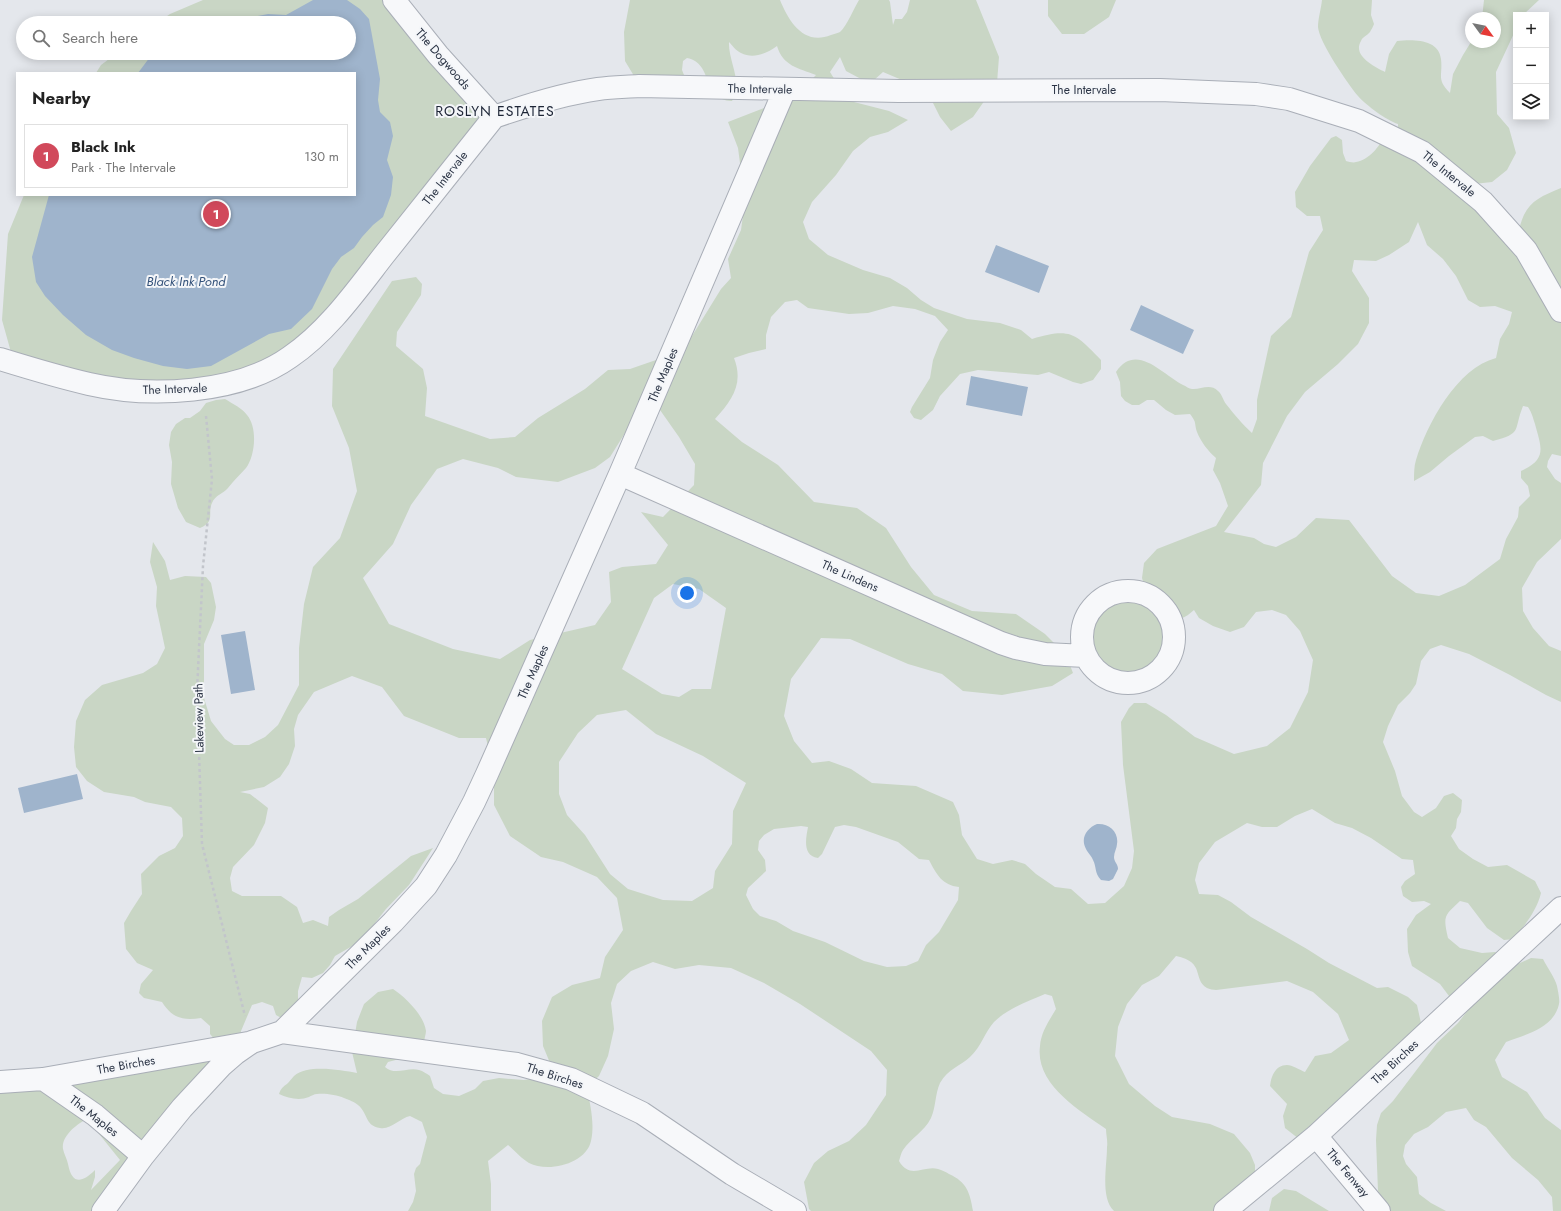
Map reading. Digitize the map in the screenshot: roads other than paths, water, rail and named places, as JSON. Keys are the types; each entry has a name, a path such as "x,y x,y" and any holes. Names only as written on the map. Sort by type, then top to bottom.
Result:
{"street":[{"name":"The Dogwoods","path":"394,0 438,55 494,117"},
{"name":"The Intervale","path":"0,359 98,385 147,391 204,389 236,382 267,370 289,358 312,339 348,301 494,117 527,105 561,96 600,89 639,86 899,91 1160,90 1256,94 1289,99 1359,121 1422,152 1483,202 1526,250 1561,311"},
{"name":"The Maples","path":"103,1211 143,1156 182,1108 204,1084 236,1054 252,1042 282,1032 393,922 426,886 446,855 474,802 620,474 785,90"},
{"name":"The Lindens","path":"620,474 1001,643 1016,648 1045,654 1086,656"},
{"path":"1128,591 1143,593 1156,600 1166,610 1172,624 1174,638 1171,653 1168,659 1154,675 1140,682 1130,683 1110,679 1101,674 1092,666 1086,656 1082,641 1084,625 1090,610 1101,600 1121,592 1128,591"},
{"name":"The Birches","path":"1226,1211 1316,1136 1561,908"},
{"name":"The Birches","path":"282,1032 517,1064 571,1079 642,1113 732,1174 795,1211"},
{"name":"The Birches","path":"0,1082 43,1079 252,1042"},
{"name":"The Maples","path":"43,1079 95,1115 143,1156"},
{"name":"The Fenway","path":"1316,1136 1379,1211"}],"water":[{"name":"Black Ink Pond","path":"313,0 347,0 360,9 369,19 380,79 378,100 380,112 390,122 393,136 387,160 393,177 391,195 383,217 373,225 354,248 341,257 332,269 312,309 291,329 269,334 211,366 187,369 163,366 112,350 86,335 63,315 45,296 36,282 32,257 49,196 356,196 356,72 139,72 148,60 356,60 356,16 258,16 268,14 286,15"},
{"path":"996,245 1049,266 1039,293 985,272"},
{"path":"1141,305 1194,330 1183,354 1130,330"},
{"path":"971,376 1028,387 1022,416 966,405"},
{"path":"245,631 255,690 231,694 221,635"},
{"path":"77,774 83,799 24,813 18,788"},
{"path":"1097,824 1105,825 1112,829 1115,832 1117,840 1114,857 1118,869 1113,879 1109,881 1101,880 1096,872 1093,860 1084,845 1084,837 1090,828"}],"place":[{"name":"Black Ink","path":"216,214"}],"district":[{"name":"ROSLYN ESTATES","path":"495,111"}]}
